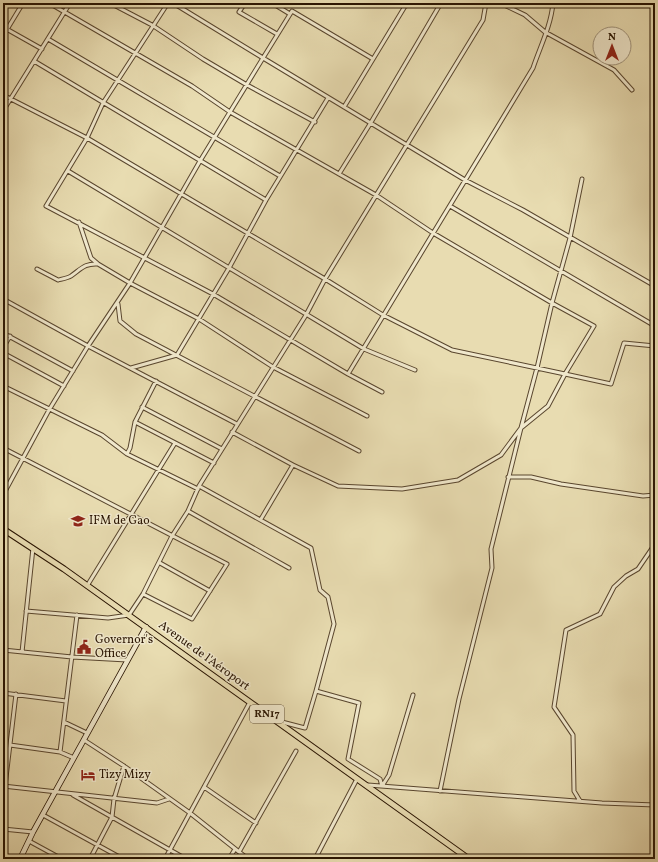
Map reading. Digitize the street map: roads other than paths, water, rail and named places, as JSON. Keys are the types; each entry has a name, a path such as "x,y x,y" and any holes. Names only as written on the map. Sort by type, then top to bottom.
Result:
{"main road":[{"name":"Avenue de l'Aéroport","path":"3,529 33,548 146,627 469,859"}],"street":[{"path":"3,36 23,3"},
{"path":"49,3 192,86 230,112 376,195 433,233 594,326 565,374 548,406 521,428 501,455 458,480 402,488 338,486 293,465 232,432"},
{"path":"3,111 70,3"},
{"path":"110,3 152,25 203,59 314,122"},
{"path":"168,3 152,25 137,54 118,79 104,103 87,138 46,206 146,257 213,294 290,338 348,374 382,392"},
{"path":"173,3 370,124 465,180 655,286"},
{"path":"245,3 239,12 277,34"},
{"path":"272,3 290,14"},
{"path":"344,107 407,3"},
{"path":"339,174 441,3"},
{"path":"26,611 108,618 129,615 143,594 160,563 172,536 188,511 199,488 232,432 290,338 306,315 325,279 483,20 486,3"},
{"path":"500,3 525,15 545,32 614,70 632,90"},
{"path":"348,374 533,68 545,32 551,21 553,3"},
{"path":"3,495 72,371 118,304 214,137 292,11 373,59"},
{"path":"3,27 42,49"},
{"path":"48,39 280,176"},
{"path":"34,61 266,200"},
{"path":"3,96 87,138 383,315 452,350 611,384 624,343 655,346"},
{"path":"131,368 177,354 229,268 280,176 328,98"},
{"path":"68,171 364,349 415,370"},
{"path":"440,790 459,699 492,568 491,549 552,303 570,238 582,179"},
{"path":"450,206 655,326"},
{"path":"79,222 91,258 98,264 130,283 199,319 273,367 367,416"},
{"path":"37,270 58,280 70,277 82,266 90,263 98,264"},
{"path":"3,299 88,346 237,424"},
{"path":"118,304 120,321 144,338 359,451"},
{"path":"3,333 72,371"},
{"path":"3,348 10,336"},
{"path":"3,353 64,386"},
{"path":"127,454 130,448 135,422 156,381"},
{"path":"3,386 102,435 127,454 261,519 311,548 320,590 328,597 334,624 305,728 275,720"},
{"path":"142,407 222,449"},
{"path":"135,422 214,463"},
{"path":"88,586 130,515 176,443"},
{"path":"3,448 130,515 228,564 192,619 143,594"},
{"path":"261,519 293,465"},
{"path":"508,477 531,477 561,484 643,496 655,495"},
{"path":"188,511 290,568"},
{"path":"580,801 574,791 573,735 554,707 566,630 600,614 614,588 626,576 638,569 655,544"},
{"path":"22,652 33,548"},
{"path":"160,563 210,591"},
{"path":"60,752 77,615"},
{"path":"20,859 33,832 146,627"},
{"path":"3,650 72,657 127,660"},
{"path":"316,691 359,703 348,759 380,779 382,786"},
{"path":"3,693 66,701"},
{"path":"16,694 4,786 157,803 169,799"},
{"path":"382,786 389,775 413,695"},
{"path":"165,859 250,702"},
{"path":"64,722 87,733"},
{"path":"84,740 124,766 190,813 248,859"},
{"path":"10,745 60,752 74,758"},
{"path":"239,852 296,751"},
{"path":"90,859 112,817 114,799 124,766"},
{"path":"315,859 357,779"},
{"path":"366,785 655,805"},
{"path":"204,787 256,823"},
{"path":"72,794 186,859"},
{"path":"43,815 123,859"},
{"path":"3,829 33,832"},
{"path":"29,841 62,859"},
{"path":"229,859 235,849"}],"place":[{"name":"IFM de Gao","path":"78,521"},
{"name":"Governor's Office","path":"84,647"},
{"name":"Tizy Mizy","path":"88,775"}]}
